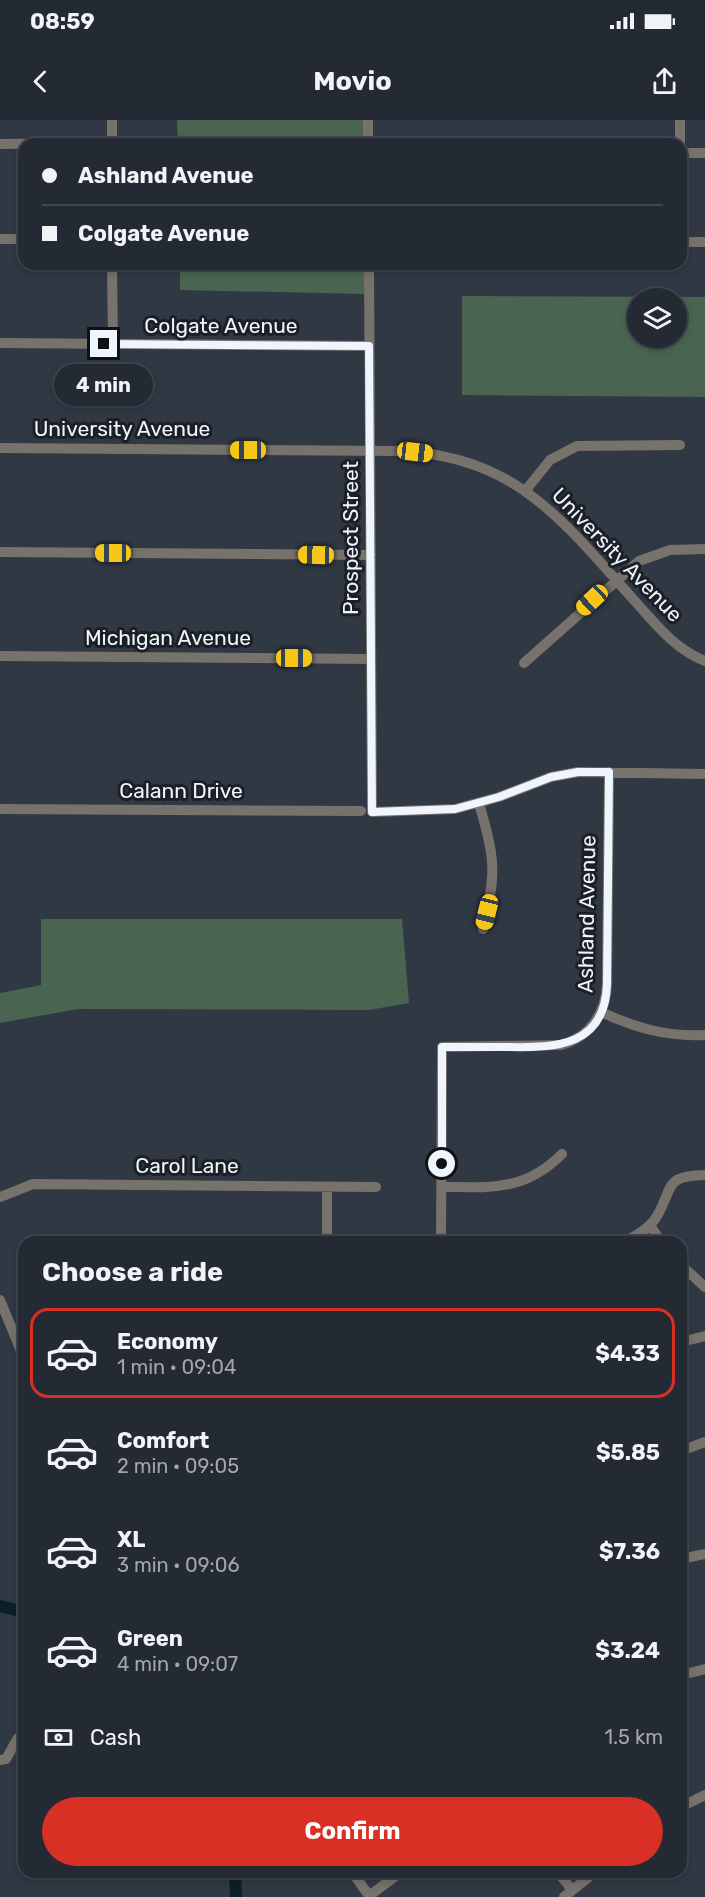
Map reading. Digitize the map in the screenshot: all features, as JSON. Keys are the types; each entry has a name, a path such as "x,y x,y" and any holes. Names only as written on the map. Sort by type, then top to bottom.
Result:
{"street":[{"path":"112,120 112,138"},
{"path":"368,120 368,138"},
{"path":"680,120 680,138"},
{"path":"0,144 18,144"},
{"path":"687,153 705,153"},
{"path":"0,239 18,239"},
{"path":"687,242 705,242"},
{"path":"112,270 113,344"},
{"name":"Prospect Street","path":"367,812 372,659 369,270"},
{"name":"Colgate Avenue","path":"0,343 369,346"},
{"path":"526,490 550,460 577,446 680,445"},
{"name":"University Avenue","path":"0,448 370,451 415,452 454,458 491,471 526,490 553,512 669,639 705,661"},
{"path":"524,663 632,566 654,554 678,549 705,549"},
{"path":"0,552 371,555"},
{"name":"Michigan Avenue","path":"0,656 372,659"},
{"name":"Calann Drive","path":"0,809 435,811 479,803 551,777 578,772 700,773"},
{"name":"Ashland Avenue","path":"441,1236 442,1047 556,1047 571,1042 585,1033 602,1012 607,984 609,772"},
{"path":"479,803 491,847 494,871 483,929"},
{"path":"602,1012 648,1031 674,1035 705,1035"},
{"path":"442,1187 491,1187 514,1184 536,1176 562,1154"},
{"path":"634,1236 650,1225 671,1184 682,1177 705,1175"},
{"name":"Carol Lane","path":"0,1197 33,1184 376,1186"},
{"path":"327,1186 327,1236"},
{"path":"650,1225 657,1236"},
{"path":"687,1270 705,1287"},
{"path":"0,1300 18,1336"},
{"path":"687,1340 705,1336"},
{"path":"687,1449 705,1442"},
{"path":"687,1558 705,1554"},
{"path":"687,1673 705,1668"},
{"path":"0,1760 6,1759 18,1738"},
{"path":"687,1804 705,1795"},
{"path":"356,1878 370,1897 394,1878"},
{"path":"561,1878 568,1893 587,1878"}],"green space":[{"path":"177,120 363,120 363,138 178,138"},
{"path":"180,270 364,270 365,294 180,290"},
{"path":"462,296 627,297 627,348 687,348 687,297 705,297 705,397 462,395"},
{"path":"41,919 402,919 409,1003 369,1010 78,1009 0,1023 0,993 41,985"}],"waterway":[{"path":"0,1606 18,1610"},
{"path":"235,1878 236,1897"}],"route":[{"path":"104,344 369,346 372,812 455,809 499,797 551,777 578,772 609,772 607,984 604,1007 596,1022 585,1033 571,1042 556,1047 442,1047 442,1164"}]}
